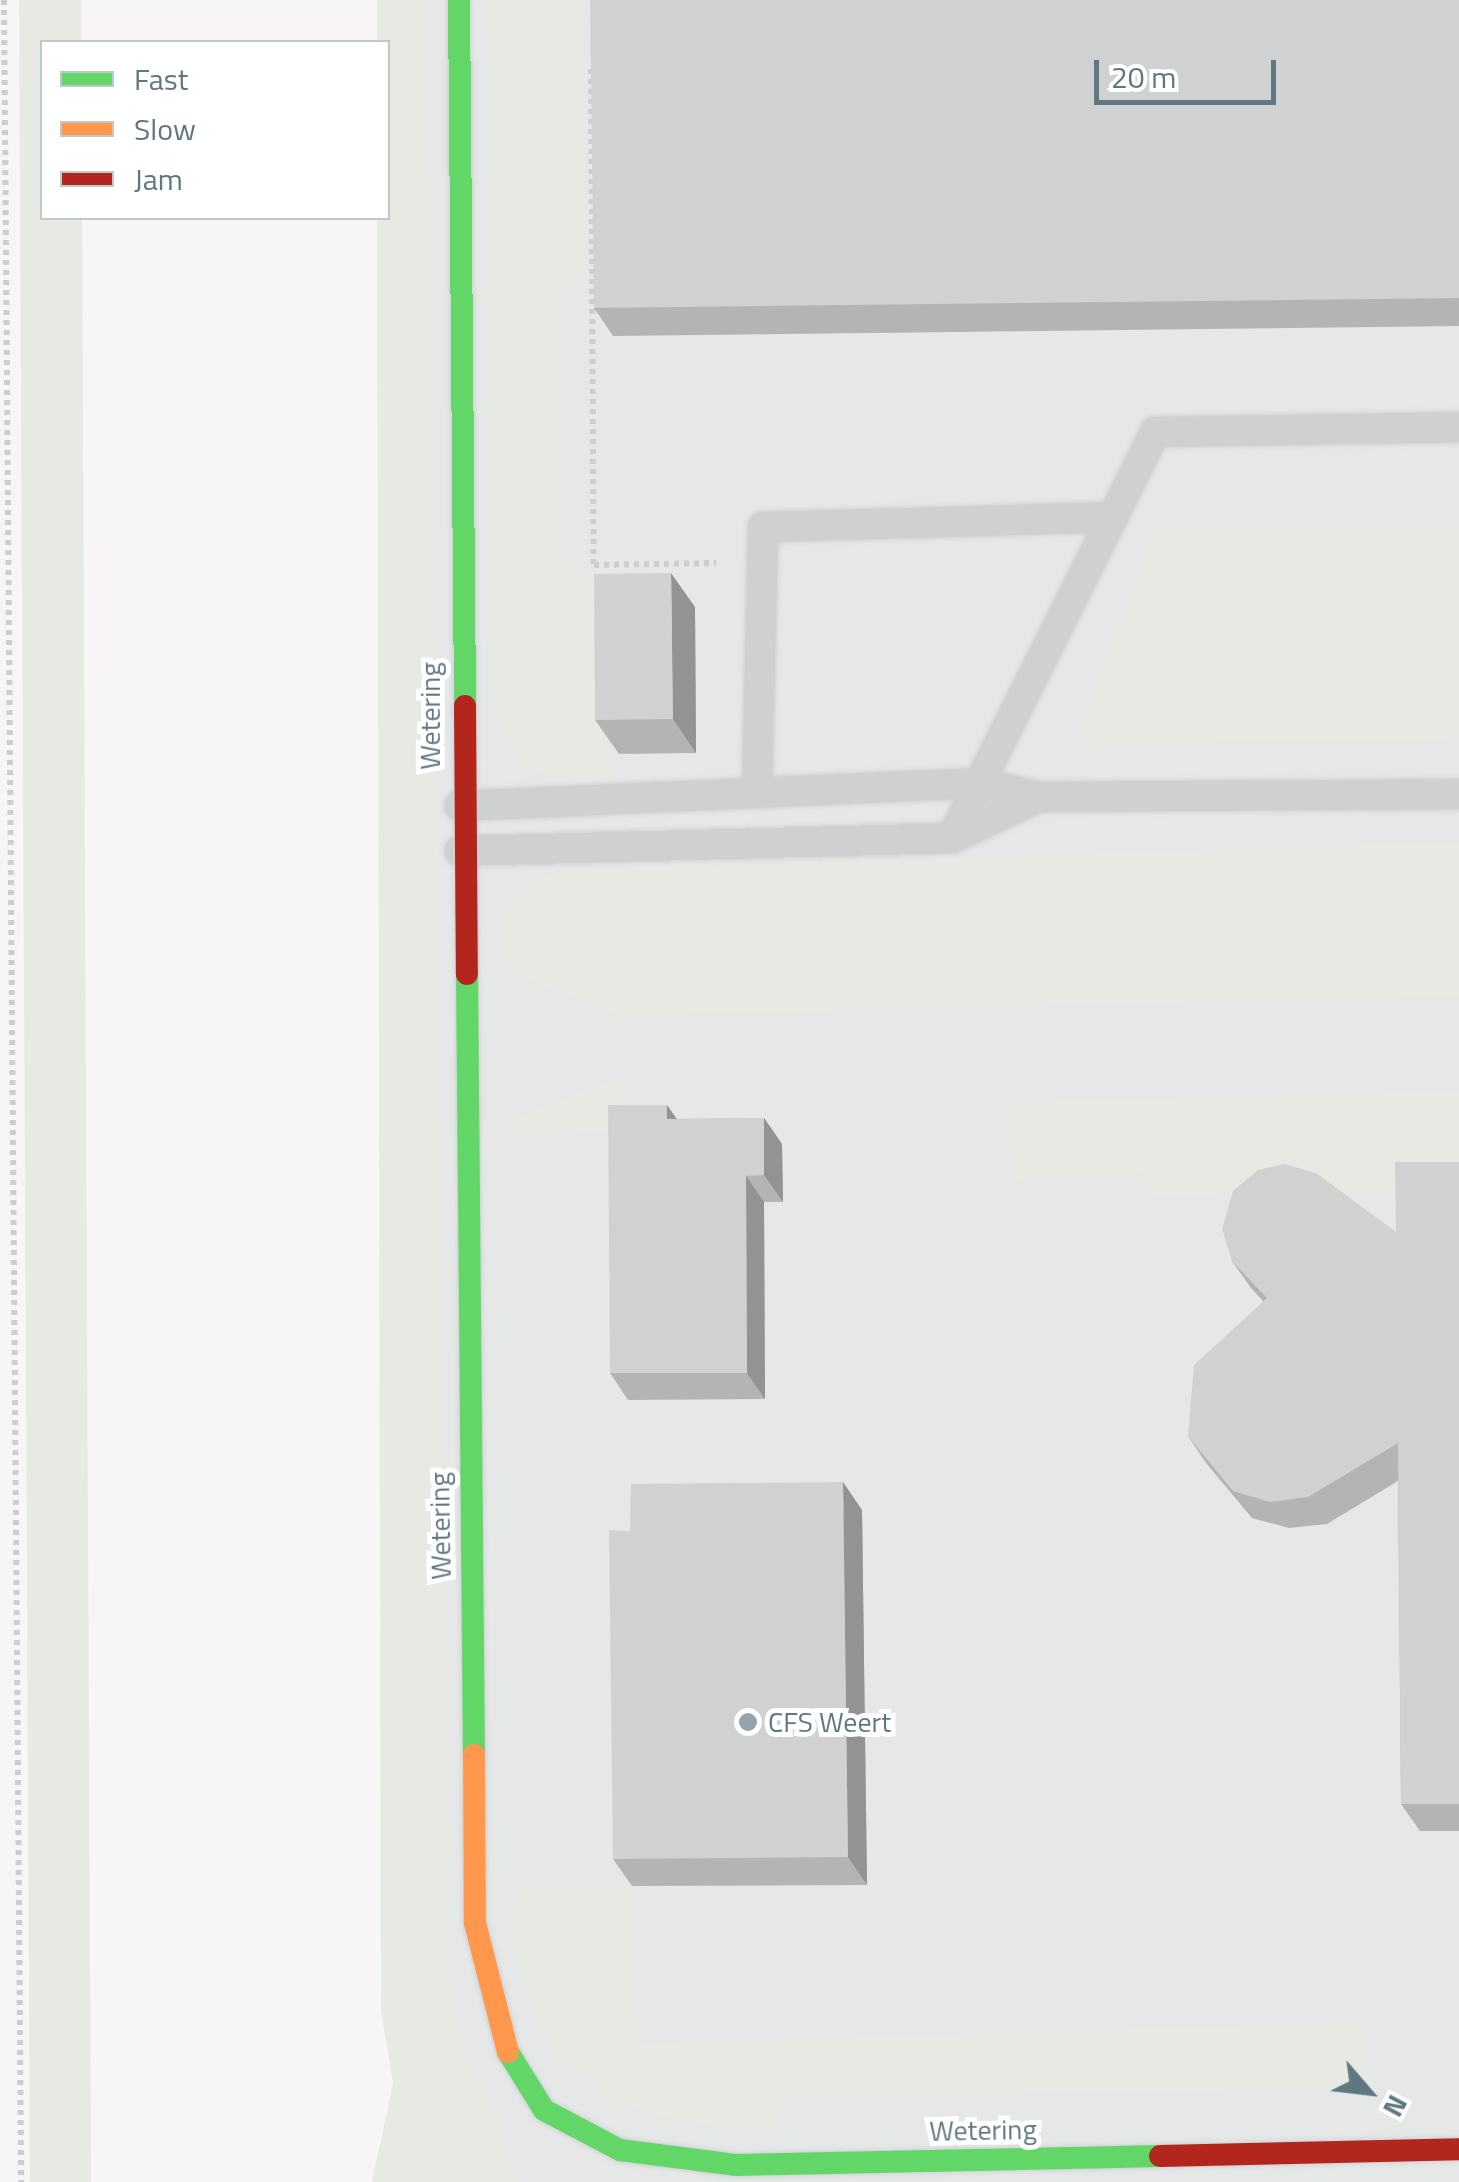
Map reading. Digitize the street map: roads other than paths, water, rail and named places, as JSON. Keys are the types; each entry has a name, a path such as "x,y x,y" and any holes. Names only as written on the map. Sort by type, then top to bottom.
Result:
{"street":[{"name":"Wetering","path":"459,0 460,852 475,1923 499,2038 544,2110 620,2150 735,2165 1459,2149"}],"lane":[{"path":"952,838 1155,432 1459,427"},
{"path":"757,793 763,526 1114,517"},
{"path":"460,806 982,783 1039,798 1459,794"},
{"path":"460,852 952,838 1039,798"}],"place":[{"name":"CFS Weert","path":"748,1722"}]}
